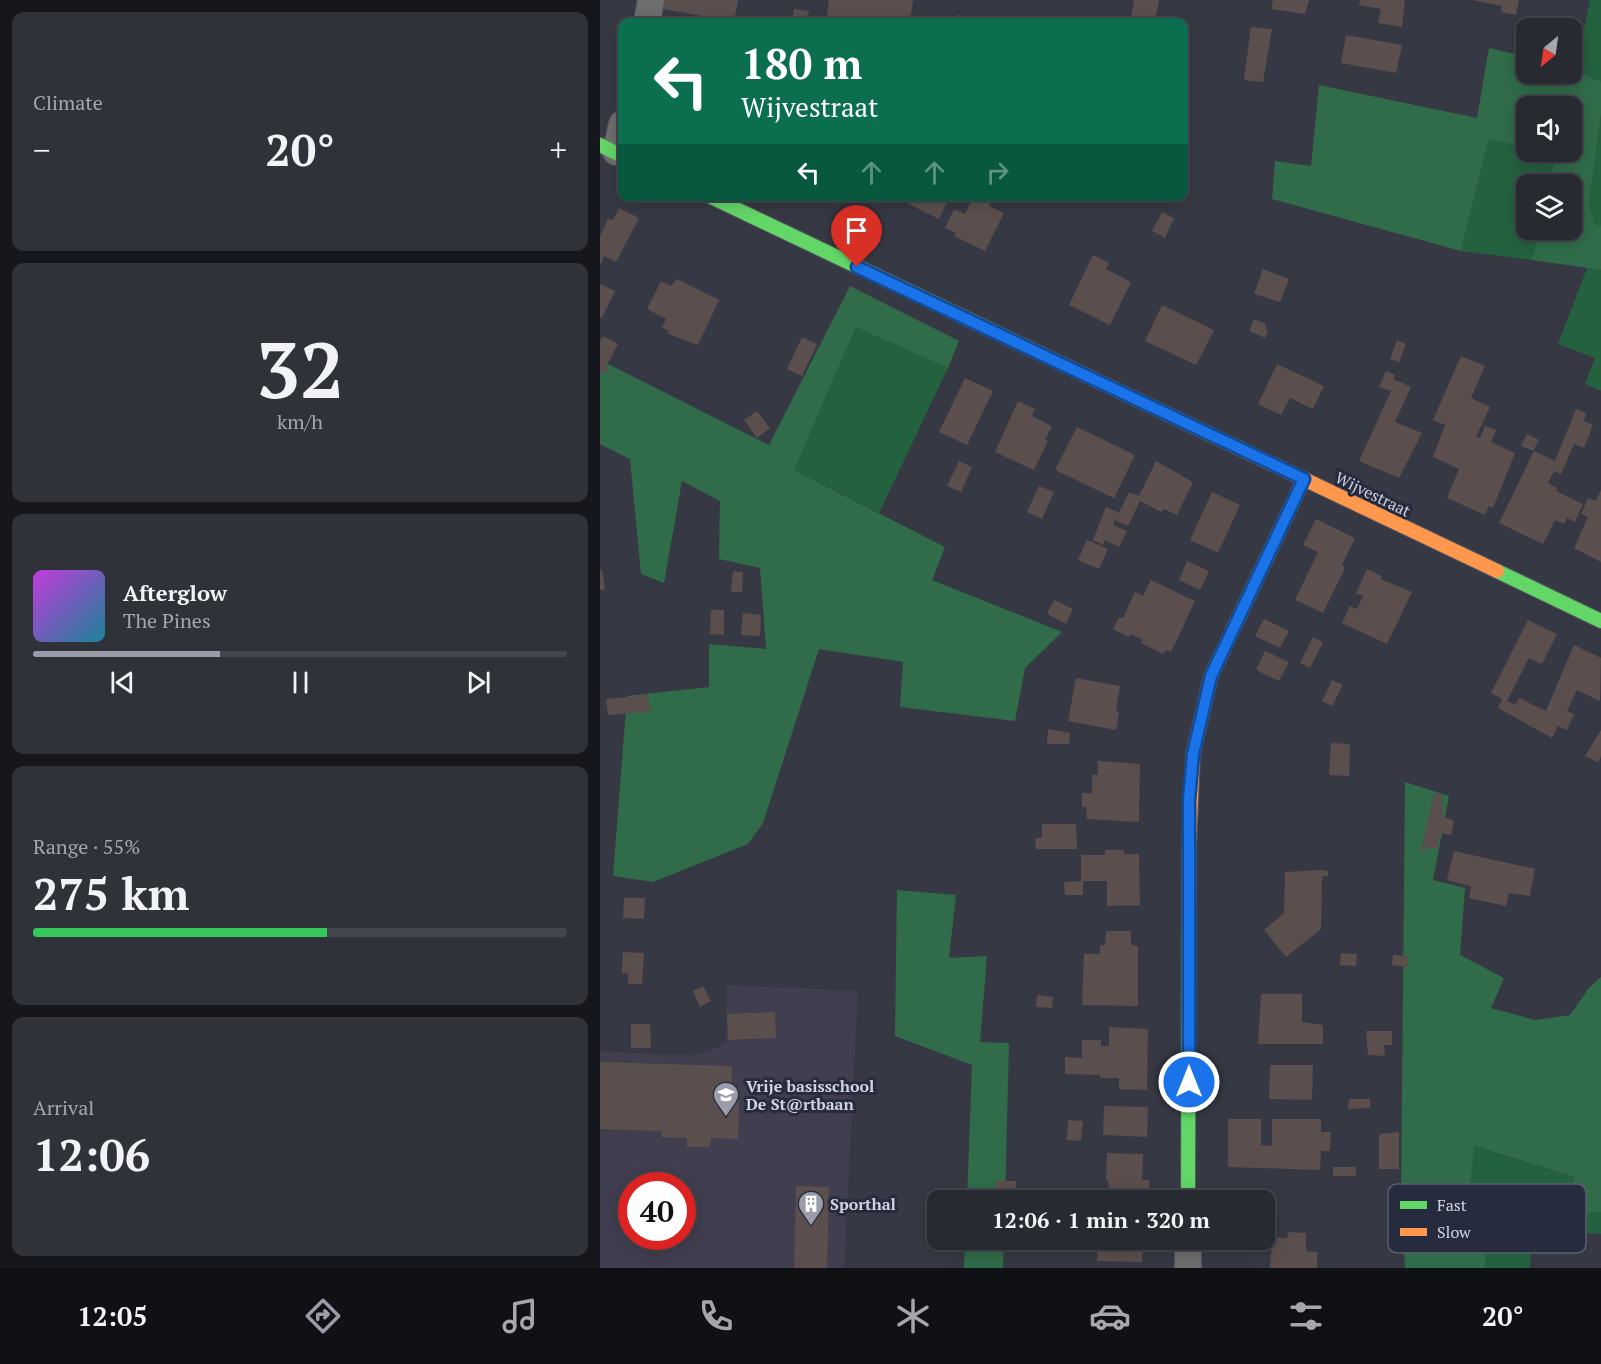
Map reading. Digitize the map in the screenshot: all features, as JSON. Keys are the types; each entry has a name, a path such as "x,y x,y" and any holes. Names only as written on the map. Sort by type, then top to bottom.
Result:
{"street":[{"path":"648,18 651,0"},
{"path":"613,151 618,136"},
{"name":"Wijvestraat","path":"720,201 1601,621"},
{"path":"1188,1190 1189,800 1193,754 1211,676 1304,479"},
{"path":"1188,1250 1188,1268"}],"shaded area":[{"name":"Vrije basisschool De St@rtbaan","path":"727,985 858,991 844,1268 600,1268 600,1052 696,1055 726,1044"}],"green space":[{"path":"1590,0 1601,0 1601,82 1582,72 1582,39"},
{"path":"1489,48 1516,54 1516,84 1582,84 1582,73 1601,82 1601,114 1589,204 1595,224 1601,226 1601,270 1532,260 1537,240 1582,240 1582,174 1552,174 1554,162 1582,162 1582,96 1516,96 1516,145 1489,139 1461,251 1272,199 1275,161 1311,166 1319,85 1477,118"},
{"path":"1601,114 1601,226 1595,224 1589,204"},
{"path":"1489,139 1516,145 1516,162 1554,162 1552,174 1516,174 1516,240 1537,240 1532,260 1461,251"},
{"path":"1587,268 1601,270 1601,391 1585,384 1595,358 1558,344"},
{"path":"850,286 959,341 948,368 856,327 794,470 945,547 932,580 1062,632 1025,668 1015,721 900,707 903,662 819,649 763,823 748,844 653,882 613,876 627,696 709,687 709,644 766,649 760,568 719,559 720,501 682,481 664,583 641,574 630,459 600,444 600,360 769,445"},
{"path":"856,326 948,368 879,513 794,470"},
{"path":"1405,782 1449,796 1433,880 1465,888 1460,955 1504,978 1491,1008 1535,1020 1570,1015 1589,988 1601,977 1601,1212 1586,1212 1586,1184 1573,1184 1574,1177 1474,1146 1470,1184 1401,1184"},
{"path":"897,890 956,895 949,958 987,956 980,1042 1009,1043 1005,1190 967,1190 972,1065 895,1036"},
{"path":"1473,1146 1574,1177 1574,1184 1470,1184"},
{"path":"1586,1212 1601,1212 1601,1234 1586,1233"},
{"path":"965,1250 1004,1250 1003,1268 964,1268"},
{"path":"1404,1253 1485,1253 1485,1268 1405,1268"},
{"path":"1485,1253 1531,1253 1530,1268 1485,1268"}],"building":[{"path":"660,0 738,0 735,18 712,18 658,8"},
{"path":"829,0 913,0 911,18 827,18"},
{"path":"1134,0 1159,0 1156,18 1131,18"},
{"path":"1273,0 1309,0 1305,14 1271,9"},
{"path":"1360,0 1405,0 1402,27 1378,23 1381,9 1359,5"},
{"path":"1472,0 1519,0 1516,15 1501,12 1502,6"},
{"path":"794,9 809,11 808,18 793,18"},
{"path":"956,15 976,18 956,18"},
{"path":"1251,27 1272,29 1263,82 1244,80"},
{"path":"1346,35 1402,45 1396,73 1341,63"},
{"path":"1554,84 1565,84 1564,88"},
{"path":"908,201 948,201 939,219 907,203"},
{"path":"972,201 992,201 989,206 1004,213 985,251 954,236 956,233 945,228 954,209 965,214"},
{"path":"619,208 639,218 616,262 604,256 600,266 600,236 608,219 613,220"},
{"path":"1162,212 1174,218 1165,238 1152,231"},
{"path":"1093,255 1109,263 1106,269 1131,282 1110,325 1069,305"},
{"path":"1263,269 1289,279 1280,302 1254,294"},
{"path":"677,279 719,300 698,345 668,334 669,331 662,328 666,319 647,309 661,281 671,286"},
{"path":"600,284 615,291 602,318 600,317"},
{"path":"1162,305 1214,330 1196,365 1145,341"},
{"path":"1254,319 1266,324 1265,329 1268,330 1265,338 1249,331"},
{"path":"603,336 618,344 606,367 609,369 606,374 600,371 600,341"},
{"path":"802,337 817,344 802,376 787,369"},
{"path":"1397,340 1406,344 1399,362 1390,359"},
{"path":"1461,356 1485,366 1471,398 1490,407 1476,437 1480,438 1485,426 1496,430 1491,442 1515,453 1493,508 1489,506 1485,515 1447,498 1459,469 1433,457 1445,425 1433,420"},
{"path":"1277,364 1324,386 1313,409 1290,398 1281,415 1258,404"},
{"path":"1386,371 1395,375 1393,379 1411,387 1395,422 1422,433 1399,478 1359,461 1391,391 1379,387"},
{"path":"965,378 993,391 967,445 939,432"},
{"path":"1018,401 1035,409 1032,416 1052,426 1045,440 1048,441 1034,470 995,452"},
{"path":"1576,409 1586,413 1584,421 1593,425 1584,448 1574,444 1561,474 1554,471 1548,483 1557,488 1556,491 1583,504 1575,522 1567,518 1564,524 1555,520 1543,544 1499,523 1534,451 1555,461"},
{"path":"757,411 770,428 757,438 744,420"},
{"path":"1077,427 1135,455 1114,498 1055,470"},
{"path":"1527,434 1539,440 1533,451 1521,446"},
{"path":"959,461 972,467 961,492 947,486"},
{"path":"1156,461 1193,482 1177,515 1164,509 1161,512 1140,501 1128,526 1115,520 1113,525 1127,531 1119,547 1105,540 1103,545 1093,540 1106,507 1119,513 1129,492 1139,496"},
{"path":"1039,486 1054,492 1042,519 1027,512"},
{"path":"1601,490 1601,562 1574,548 1588,517 1581,514 1588,498 1596,501"},
{"path":"1212,492 1240,505 1218,553 1190,540"},
{"path":"1316,519 1355,538 1342,565 1345,568 1323,613 1295,600 1318,552 1303,545"},
{"path":"1087,540 1108,549 1099,569 1078,560"},
{"path":"1187,561 1209,571 1200,590 1179,580"},
{"path":"602,569 605,589 600,590 600,570"},
{"path":"1367,569 1382,576 1380,579 1412,592 1387,644 1342,623 1350,606 1357,609 1363,596 1356,593"},
{"path":"733,571 743,572 742,592 731,592"},
{"path":"1151,580 1195,601 1171,652 1166,650 1163,654 1141,643 1143,640 1131,634 1129,637 1113,629 1119,617 1123,618 1135,592 1143,596"},
{"path":"1054,600 1073,609 1066,624 1047,614"},
{"path":"711,610 724,610 724,635 710,634"},
{"path":"743,613 761,615 760,636 741,635"},
{"path":"1264,619 1289,631 1280,648 1255,636"},
{"path":"1528,620 1557,634 1542,664 1529,658 1507,701 1515,705 1519,698 1546,711 1574,645 1601,658 1600,701 1577,690 1567,711 1574,714 1567,730 1558,726 1552,738 1498,708 1502,699 1491,693"},
{"path":"1313,637 1323,642 1310,668 1300,663"},
{"path":"1265,651 1289,662 1279,681 1256,670"},
{"path":"1076,678 1120,686 1116,730 1068,721"},
{"path":"1332,680 1343,685 1332,706 1322,701"},
{"path":"648,695 650,712 608,715 606,699"},
{"path":"1048,729 1070,733 1069,744 1047,744"},
{"path":"1601,730 1601,756 1598,762 1585,756"},
{"path":"1331,743 1350,744 1349,776 1329,775"},
{"path":"1098,761 1140,764 1139,822 1087,819 1086,807 1082,807 1082,793 1092,793 1092,775 1098,775"},
{"path":"1434,793 1442,794 1443,816 1454,821 1451,835 1440,833 1437,849 1426,847 1425,852 1421,851"},
{"path":"1042,824 1076,824 1077,849 1036,849 1035,838 1042,838"},
{"path":"1105,850 1124,850 1124,854 1139,854 1140,905 1107,906 1107,881 1081,881 1081,855 1105,855"},
{"path":"1454,851 1535,869 1530,896 1509,893 1506,906 1469,898 1471,886 1447,880"},
{"path":"1328,871 1328,876 1322,876 1321,929 1286,957 1264,930 1284,913 1285,872"},
{"path":"1083,881 1083,895 1065,895 1064,882"},
{"path":"624,898 645,898 644,919 623,918"},
{"path":"1106,931 1131,931 1131,945 1138,946 1138,1006 1082,1005 1084,954 1100,954 1100,945 1105,945"},
{"path":"623,952 644,953 642,984 628,984 628,973 622,973"},
{"path":"1341,953 1357,954 1356,966 1340,965"},
{"path":"1393,955 1408,956 1408,967 1392,965"},
{"path":"703,986 711,1001 700,1007 693,991"},
{"path":"1261,994 1302,994 1302,1022 1323,1025 1323,1044 1258,1044"},
{"path":"1037,995 1053,997 1052,1008 1036,1007"},
{"path":"775,1012 776,1038 728,1040 727,1014"},
{"path":"631,1024 650,1024 651,1048 631,1048"},
{"path":"1109,1027 1148,1029 1147,1090 1119,1089 1119,1078 1065,1074 1065,1057 1082,1058 1082,1040 1101,1040 1101,1046 1109,1046"},
{"path":"1366,1031 1392,1031 1392,1045 1384,1045 1385,1056 1368,1055"},
{"path":"600,1062 732,1066 731,1100 739,1101 738,1139 711,1138 710,1147 687,1147 687,1138 661,1137 662,1131 600,1129"},
{"path":"1270,1065 1313,1065 1312,1100 1269,1099"},
{"path":"1349,1099 1370,1099 1370,1108 1348,1109"},
{"path":"1104,1106 1148,1107 1147,1137 1103,1135"},
{"path":"1228,1119 1261,1119 1261,1145 1272,1146 1272,1119 1321,1119 1321,1132 1331,1132 1330,1151 1321,1151 1320,1170 1228,1167"},
{"path":"1068,1120 1083,1121 1081,1141 1067,1140"},
{"path":"1399,1132 1399,1169 1379,1169 1379,1134"},
{"path":"1107,1153 1143,1154 1142,1180 1149,1180 1149,1190 1109,1190 1108,1181 1106,1181"},
{"path":"1333,1167 1356,1167 1356,1176 1333,1176"},
{"path":"996,1181 1016,1181 1016,1190 996,1190"},
{"name":"Sporthal","path":"796,1186 829,1187 827,1268 794,1268"},
{"path":"1288,1232 1306,1233 1306,1251 1317,1252 1317,1268 1270,1268 1271,1250 1275,1250 1275,1237 1287,1238"},
{"path":"1098,1250 1143,1250 1142,1262 1097,1261"}],"traffic: fast":[{"path":"600,145 618,154"},
{"path":"720,201 1062,364"},
{"path":"1236,623 1304,479"},
{"path":"1497,571 1601,621"},
{"path":"1188,1190 1189,847"}],"traffic: slow":[{"path":"1062,364 1497,571"},
{"path":"1189,847 1193,754 1211,676 1236,623"}],"place":[{"name":"Vrije basisschool De St@rtbaan","path":"726,1118"},
{"name":"Sporthal","path":"811,1227"}],"route":[{"path":"857,267 1304,479 1211,676 1193,754 1189,800 1189,1082"}]}
